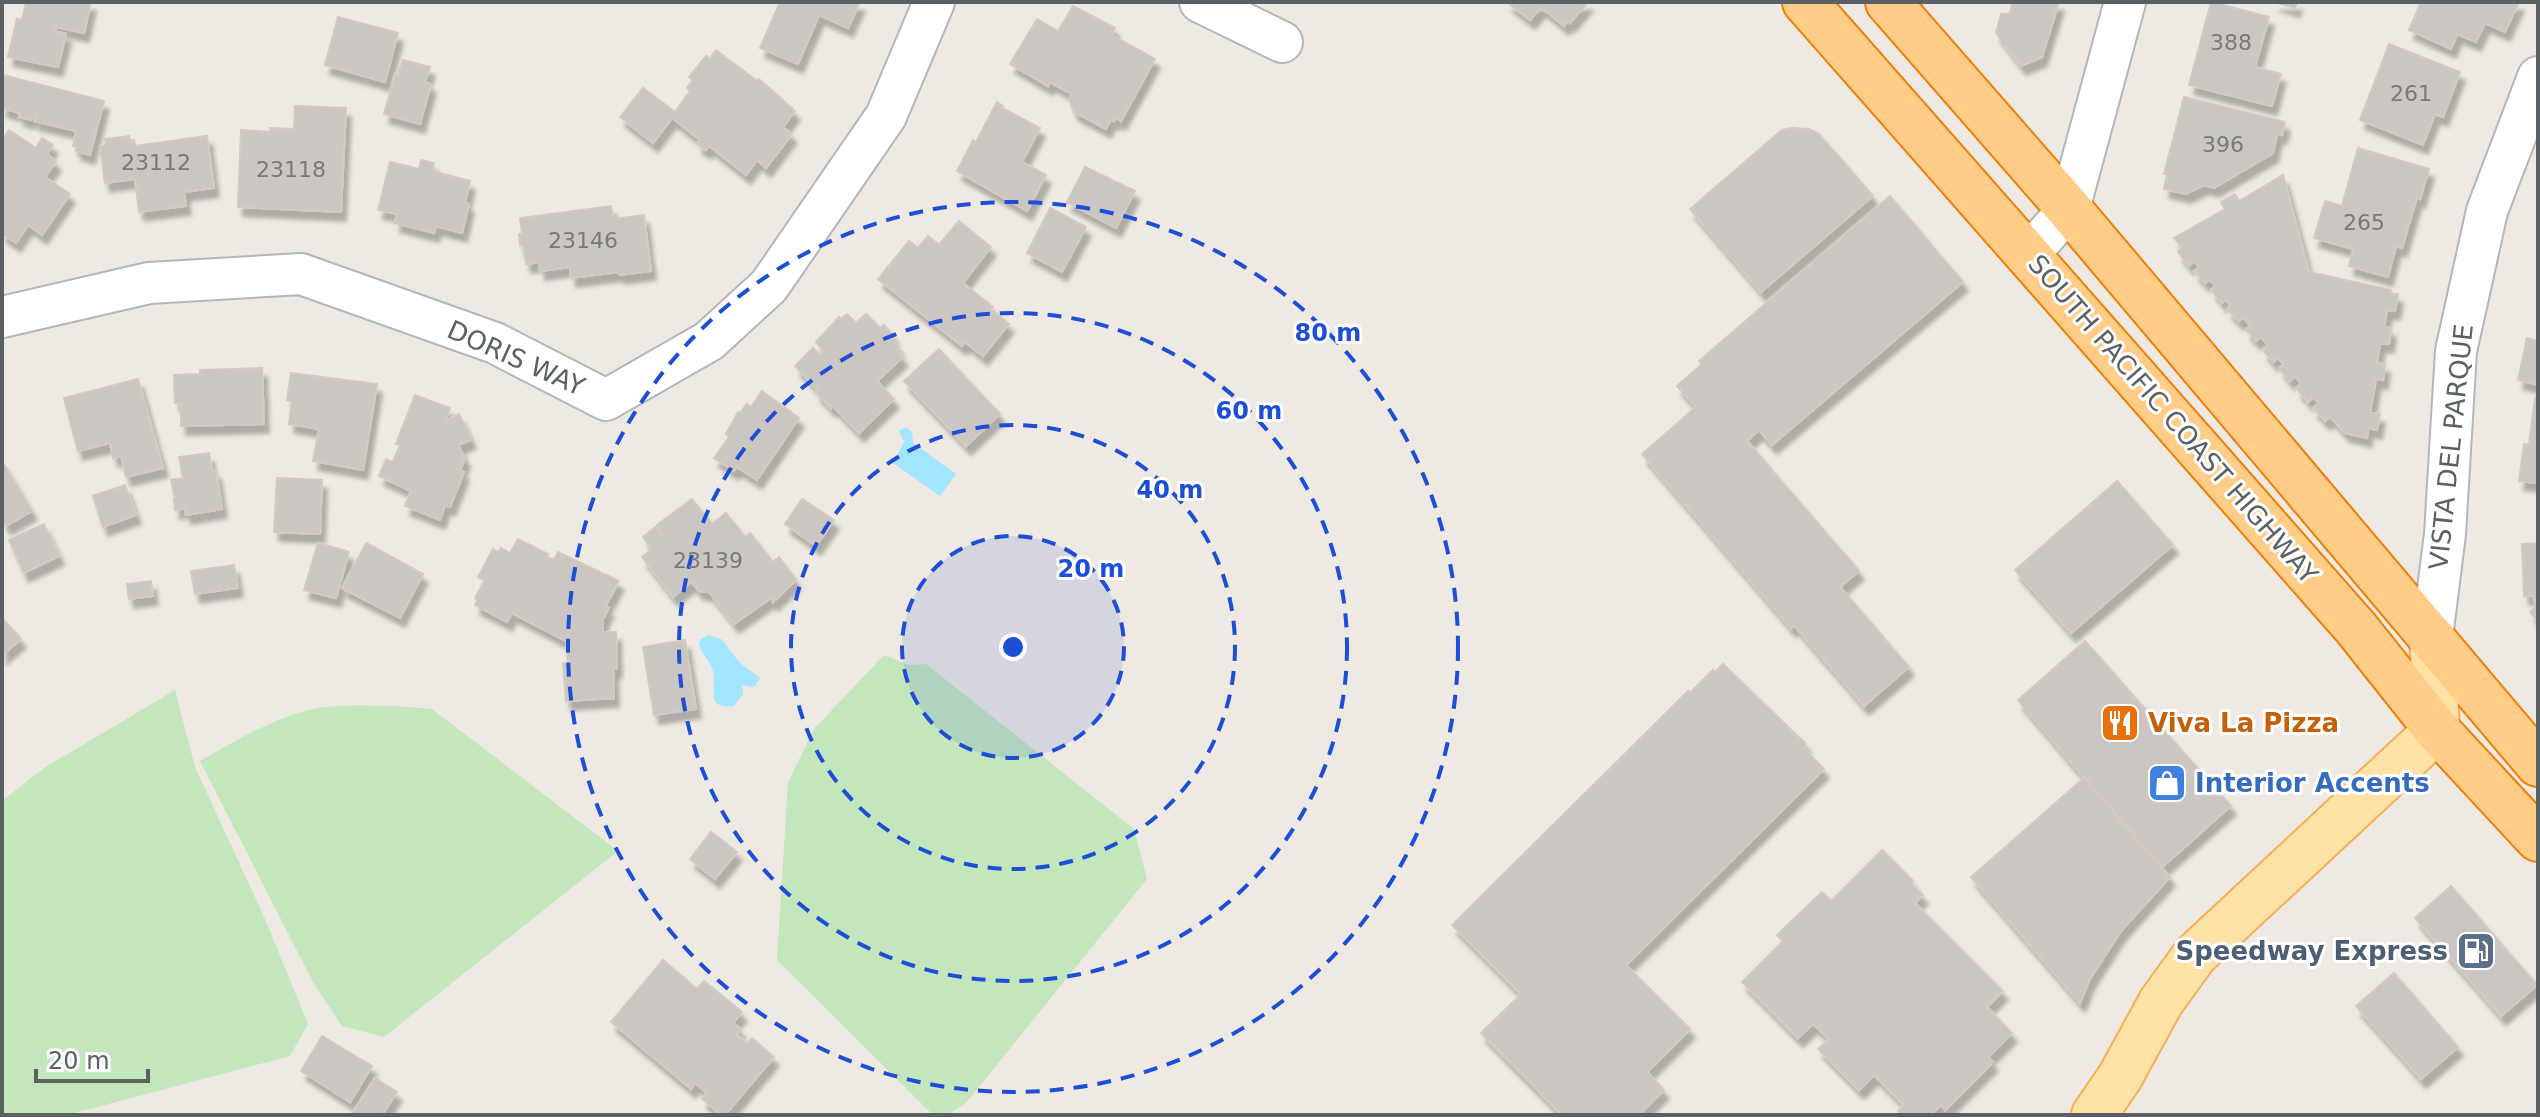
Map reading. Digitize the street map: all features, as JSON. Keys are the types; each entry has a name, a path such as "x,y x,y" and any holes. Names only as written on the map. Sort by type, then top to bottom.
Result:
{"highway":[{"name":"SOUTH PACIFIC COAST HIGHWAY","path":"1805,2 2356,628 2437,730 2538,839"},
{"name":"SOUTH PACIFIC COAST HIGHWAY","path":"1888,2 2069,209 2538,764"}],"main road":[{"path":"2094,1115 2120,1077 2161,1002 2195,955 2437,730 2432,637"}],"street":[{"name":"DORIS WAY","path":"2,317 149,283 301,274 495,343 606,400 709,341 769,286 886,116 934,2"},
{"path":"1200,2 1282,42"},
{"path":"2028,255 2069,209 2125,2"},
{"name":"VISTA DEL PARQUE","path":"2432,637 2445,534 2456,351 2487,211 2538,77"}],"green space":[{"path":"884,655 909,665 926,664 1134,829 1147,879 966,1103 947,1115 933,1115 777,960 788,782 814,729"},
{"path":"175,690 195,767 265,919 308,1024 290,1056 67,1115 2,1115 2,801 44,768"},
{"path":"335,706 432,709 618,851 384,1037 342,1026 314,984 200,761 237,740 301,712"}],"water":[{"path":"906,427 912,432 913,443 956,474 940,496 893,463 904,442 899,431"},
{"path":"708,635 721,639 740,663 760,678 754,687 742,685 743,694 734,706 724,706 715,700 714,674 699,644"}],"building":[{"path":"26,2 91,2 84,33 56,27 55,31 66,34 58,67 8,57 17,19 22,20"},
{"path":"780,2 860,2 848,28 819,15 798,64 760,48"},
{"path":"1507,2 1588,2 1564,26 1541,7 1530,20"},
{"path":"2012,2 2059,2 2042,57 2021,66 1996,33 2001,14 2010,14"},
{"path":"2211,2 2269,17 2255,67 2281,74 2272,106 2189,85"},
{"path":"2274,2 2297,2 2295,8"},
{"path":"2421,2 2519,2 2505,32 2485,23 2476,42 2457,34 2451,49 2409,30"},
{"path":"1073,6 1115,28 1111,35 1155,59 1121,121 1111,119 1106,129 1074,112 1069,99 1072,94 1050,82 1048,86 1010,64 1037,19 1058,31"},
{"path":"338,17 398,33 385,82 325,65"},
{"path":"2389,44 2460,72 2443,117 2435,114 2423,145 2360,120"},
{"path":"716,50 757,81 759,79 795,111 783,127 792,134 766,168 757,160 746,175 709,146 706,150 697,144 700,140 672,118 653,143 620,117 643,88 675,112 690,91 687,88 693,80 689,77 706,56 710,59"},
{"path":"403,60 430,67 425,82 431,84 420,124 384,114 395,74 398,75"},
{"path":"3,75 104,101 90,155 76,151 77,147 73,146 76,131 34,121 36,116 32,115 31,120 19,117 20,113 2,108"},
{"path":"2184,97 2285,122 2282,135 2277,134 2273,153 2214,188 2204,185 2186,194 2164,189 2167,174 2164,174"},
{"path":"997,102 1002,108 1040,128 1022,162 1046,175 1027,211 957,171"},
{"path":"295,106 346,108 341,212 238,207 241,130 270,132 270,128 294,129"},
{"path":"1809,129 1819,134 1873,196 1761,292 1690,209 1782,130"},
{"path":"9,130 36,148 42,138 53,145 47,154 56,162 45,177 70,194 42,235 28,225 16,243 2,234 2,140"},
{"path":"129,136 135,146 207,136 214,188 184,192 186,206 139,212 135,179 105,183 100,146 106,145 105,139"},
{"path":"2358,148 2429,169 2402,248 2396,246 2388,277 2349,266 2353,249 2314,238 2325,201 2342,206"},
{"path":"421,160 434,163 432,171 470,181 465,203 469,204 462,233 436,226 434,233 395,223 397,214 378,210 390,162 419,169"},
{"path":"1085,167 1135,191 1116,228 1067,202"},
{"path":"2283,175 2309,272 2398,294 2395,311 2387,310 2384,327 2391,328 2389,344 2380,343 2377,363 2385,364 2383,380 2376,379 2370,413 2380,414 2377,430 2368,428 2367,438 2345,433 2330,417 2325,421 2313,408 2319,403 2313,397 2308,402 2296,388 2301,384 2295,376 2290,381 2279,368 2284,364 2278,358 2273,362 2263,350 2268,345 2261,337 2256,341 2246,330 2250,326 2243,317 2239,321 2227,309 2231,305 2226,300 2222,303 2211,290 2216,286 2209,279 2205,283 2194,271 2199,267 2194,261 2189,266 2178,252 2183,248 2174,238 2225,209 2221,202 2235,194 2239,201"},
{"path":"1890,196 1963,282 1772,445 1759,430 1747,441 1859,571 1840,587 1909,667 1864,706 1794,625 1791,628 1642,454 1696,407 1677,386 1702,364 1699,361"},
{"path":"611,206 613,219 644,215 651,271 571,278 570,267 540,271 539,262 526,264 523,245 520,246 520,218"},
{"path":"1050,208 1086,227 1062,272 1027,253"},
{"path":"959,221 991,247 963,283 1009,324 983,356 965,342 962,346 878,279 909,241 918,248 928,236 939,245"},
{"path":"847,314 856,323 866,314 880,328 884,325 894,336 891,339 903,357 877,381 894,399 859,433 833,406 831,408 795,366 813,348 820,355 824,351 816,342 839,317 841,319"},
{"path":"2527,338 2538,341 2538,385 2518,380"},
{"path":"939,349 1000,414 966,446 904,381"},
{"path":"262,368 264,424 181,426 181,402 175,403 174,375 200,374 200,370"},
{"path":"291,373 377,384 363,470 313,461 319,429 289,424 292,401 287,400"},
{"path":"138,379 163,468 126,477 121,456 113,458 110,443 78,451 64,398"},
{"path":"762,391 799,418 757,480 737,467 734,471 714,458 729,437 726,434 738,412 747,404 751,407"},
{"path":"415,395 450,408 445,421 459,414 471,440 458,445 465,459 460,470 464,472 450,507 445,505 440,520 405,506 411,491 379,476 386,459 393,462 400,445 396,444"},
{"path":"2535,398 2538,398 2538,483 2519,481 2524,444 2529,444"},
{"path":"209,453 212,471 216,470 222,509 186,515 185,508 175,510 174,498 177,495 174,495 171,480 183,478 179,457"},
{"path":"2,461 32,511 6,526 2,519"},
{"path":"277,478 322,480 320,534 274,532"},
{"path":"2117,481 2173,545 2071,633 2015,570"},
{"path":"125,485 136,515 103,527 93,496"},
{"path":"692,499 712,524 726,513 745,537 750,533 773,562 779,557 796,580 773,602 771,598 734,624 709,592 699,591 691,582 673,597 642,557 652,549 643,537 656,527 664,539 666,537 657,525"},
{"path":"802,499 834,520 816,546 785,524"},
{"path":"44,524 59,556 24,573 9,540"},
{"path":"518,539 554,560 558,552 619,581 605,607 609,608 603,619 603,632 616,632 614,698 566,701 563,663 568,663 566,641 512,613 507,622 475,605 475,598 485,580 478,577 493,549 498,552 501,548 510,553"},
{"path":"318,543 349,552 336,598 304,590"},
{"path":"366,543 423,574 400,618 342,588"},
{"path":"2538,543 2538,621 2530,612 2536,607 2533,596 2524,596 2522,544"},
{"path":"234,565 238,588 195,594 191,571"},
{"path":"151,581 153,596 129,599 127,584"},
{"path":"2,618 21,639 2,655"},
{"path":"685,640 696,709 654,715 643,647"},
{"path":"2085,641 2231,806 2161,868 2018,700"},
{"path":"1723,664 1806,744 1803,748 1824,769 1626,965 1690,1029 1647,1072 1664,1090 1639,1115 1562,1115 1481,1033 1521,994 1452,925 1688,691 1690,693"},
{"path":"2085,777 2170,877 2121,931 2090,979 2080,1003 1971,877"},
{"path":"711,832 737,852 715,879 690,859"},
{"path":"1882,850 1923,895 1915,903 2003,991 1987,1007 2012,1033 1988,1057 1993,1062 1945,1110 1941,1105 1930,1115 1902,1115 1898,1111 1904,1105 1874,1075 1859,1090 1818,1049 1829,1039 1813,1024 1798,1038 1742,982 1783,941 1777,935 1822,892 1831,901"},
{"name":"Speedway Express","path":"2451,886 2537,985 2501,1016 2415,918"},
{"path":"663,960 697,989 704,981 742,1012 733,1023 741,1029 736,1034 747,1043 752,1038 774,1057 725,1115 702,1099 707,1093 695,1083 691,1089 611,1022"},
{"path":"2394,973 2458,1047 2421,1079 2356,1006"},
{"path":"322,1036 372,1066 350,1102 301,1071"},
{"path":"375,1078 397,1092 382,1115 351,1115"}],"place":[{"name":"Viva La Pizza","path":"2120,723"},
{"name":"Interior Accents","path":"2167,783"},
{"name":"Speedway Express","path":"2476,951"}]}
